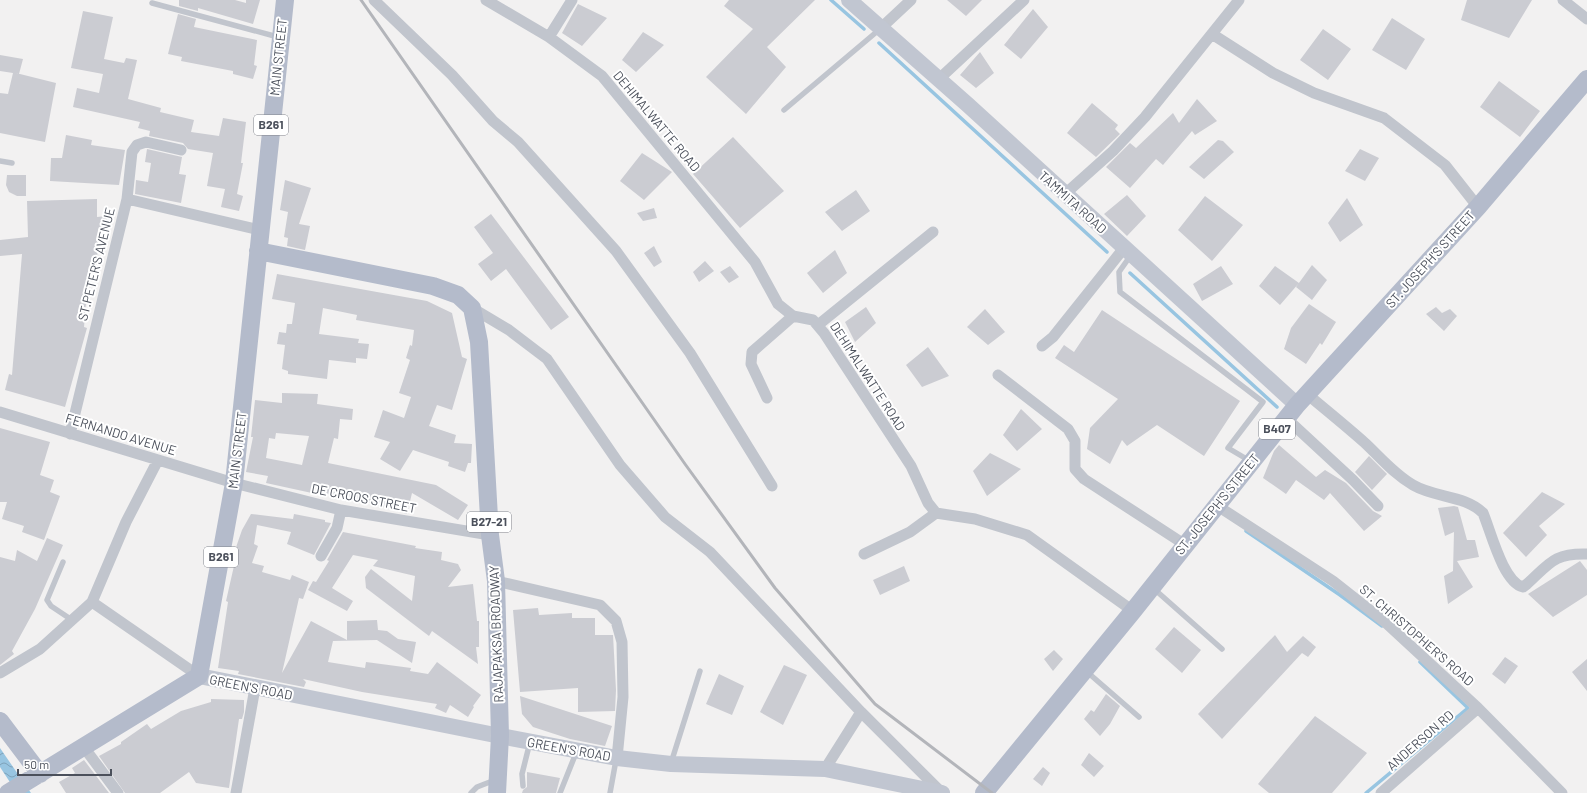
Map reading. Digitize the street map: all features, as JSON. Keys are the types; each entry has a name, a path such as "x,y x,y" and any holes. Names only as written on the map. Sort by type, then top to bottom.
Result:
{"main road":[{"name":"MAIN STREET","path":"199,676 234,483 285,0"},
{"name":"TAMMITA ROAD","path":"849,0 939,79 1296,405"},
{"name":"ST. JOSEPH'S STREET","path":"984,793 1133,611 1184,544 1296,405 1478,206 1587,79"},
{"path":"258,251 434,286 458,295 472,308"},
{"name":"RAJAPAKSA BROADWAY","path":"472,308 479,342 490,535 496,581 500,736 498,786"},
{"path":"10,792 199,676"},
{"name":"GREEN'S ROAD","path":"199,676 617,758 671,764 825,769 942,793"},
{"path":"0,721 40,774"}],"street":[{"path":"374,0 452,75 493,121 518,142 616,250 690,352 772,486"},
{"name":"DEHIMALWATTE ROAD","path":"486,0 549,37 602,76 755,262 778,304 793,316 813,320 818,325 910,466 928,503 936,512"},
{"path":"549,37 572,0"},
{"path":"881,28 911,0"},
{"path":"939,79 1024,0"},
{"path":"1065,194 1113,151 1145,117 1239,0"},
{"path":"1563,0 1587,18"},
{"path":"1212,34 1273,73 1314,93 1384,118 1445,166 1478,206"},
{"name":"ST.PETER'S AVENUE","path":"70,434 127,198 132,152 137,144 146,142 181,150"},
{"path":"127,198 260,230"},
{"path":"818,325 933,232"},
{"path":"1042,346 1053,337 1127,252"},
{"path":"472,308 509,330 547,359 620,465 665,517 710,552 861,712 942,793"},
{"path":"767,398 751,364 752,352 793,316"},
{"path":"998,375 1068,429 1075,441 1075,469 1084,480 1184,544"},
{"path":"1296,405 1353,480 1378,506"},
{"path":"1296,405 1364,443 1396,474 1431,494 1456,500 1478,508 1483,513 1501,564 1511,580 1518,586 1523,587 1557,558 1570,554 1587,554"},
{"name":"FERNANDO AVENUE","path":"0,412 234,483"},
{"path":"0,673 40,649 92,602 126,522 158,460"},
{"name":"DE CROOS STREET","path":"234,483 341,510 490,535"},
{"name":"ST. CHRISTOPHER'S ROAD","path":"1216,505 1333,582 1385,622 1478,708 1562,793"},
{"path":"321,556 337,528 341,510"},
{"path":"864,554 910,532 936,512 975,519 1027,535 1133,611"},
{"path":"496,581 600,605 616,621 622,642 623,697 617,758"},
{"path":"92,602 199,676"},
{"path":"236,793 255,688"},
{"name":"ANDERSON RD","path":"1381,793 1478,708"},
{"path":"825,769 861,712"},
{"path":"83,746 118,793"}],"lane":[{"path":"152,4 280,38"},
{"path":"784,110 881,28"},
{"path":"0,161 12,162"},
{"path":"1127,252 1119,272 1120,292 1263,402 1228,448 1251,462"},
{"path":"63,562 47,600 51,606 72,620"},
{"path":"1152,587 1222,649"},
{"path":"1085,670 1139,717"},
{"path":"671,764 700,672"},
{"path":"524,786 522,774 530,742"},
{"path":"560,793 577,750"},
{"path":"610,793 617,758"},
{"path":"471,793 477,787 498,786"}],"water":[{"path":"0,748 31,793 17,793 0,767"}],"building":[{"path":"179,0 235,0 246,3 246,0 260,0 253,24 198,8 198,11 179,6"},
{"path":"729,0 815,0 767,47 786,67 746,114 706,77 753,29 724,6"},
{"path":"947,0 982,0 966,16"},
{"path":"1467,0 1532,0 1509,38 1461,20"},
{"path":"578,4 607,18 582,46 562,33"},
{"path":"1033,9 1048,27 1021,59 1004,45"},
{"path":"83,11 113,17 104,59 124,63 126,58 137,60 128,99 161,108 160,112 194,120 191,132 219,136 223,118 246,122 241,163 243,163 237,194 243,196 239,211 221,207 225,189 207,186 213,153 188,149 183,143 149,136 150,131 138,128 140,122 73,107 77,88 99,93 103,74 71,68"},
{"path":"178,14 196,19 194,27 257,40 254,65 257,66 253,79 233,74 233,71 181,61 182,57 168,54"},
{"path":"1392,18 1425,39 1406,70 1372,50"},
{"path":"1323,29 1351,49 1328,80 1300,60"},
{"path":"643,32 664,45 636,72 622,60"},
{"path":"980,52 994,73 976,88 960,75"},
{"path":"0,55 23,59 19,74 56,83 45,142 0,133 0,93 8,94 13,73 0,71"},
{"path":"1499,81 1540,111 1520,137 1480,107"},
{"path":"1197,99 1217,121 1195,135 1192,131 1163,165 1156,159 1130,188 1106,167 1130,143 1136,148 1173,113 1179,123"},
{"path":"1092,103 1118,125 1115,129 1120,134 1096,157 1067,133"},
{"path":"66,135 92,140 91,145 125,150 119,185 50,181 51,158 62,158"},
{"path":"733,137 784,191 740,228 693,174"},
{"path":"1218,140 1223,141 1234,152 1204,179 1189,167"},
{"path":"147,149 182,157 179,174 186,175 181,203 135,194 136,180 148,182 151,163 145,162"},
{"path":"1360,149 1379,158 1365,181 1345,171"},
{"path":"642,153 672,172 644,200 620,181"},
{"path":"7,175 26,175 26,196 17,196 9,192 6,185"},
{"path":"285,180 311,188 299,224 310,226 305,250 287,246 288,238 284,237 288,212 280,210"},
{"path":"856,190 870,211 842,231 825,212"},
{"path":"1127,195 1146,216 1127,236 1104,214"},
{"path":"1205,196 1243,225 1212,261 1178,230"},
{"path":"1347,198 1363,225 1340,242 1328,223"},
{"path":"97,199 97,217 107,216 107,229 98,229 97,266 89,267 84,327 87,328 65,407 5,390 9,374 12,375 22,254 0,256 0,240 28,237 27,201"},
{"path":"654,208 657,218 643,221 637,213"},
{"path":"491,214 569,317 551,330 506,269 491,281 478,264 493,253 474,227"},
{"path":"654,246 662,262 654,267 644,253"},
{"path":"835,250 847,273 823,293 807,273"},
{"path":"705,261 714,271 699,282 693,272"},
{"path":"1312,265 1327,280 1312,300 1296,287"},
{"path":"730,266 739,277 729,283 720,272"},
{"path":"1221,266 1233,284 1202,301 1193,284"},
{"path":"1275,266 1299,283 1280,305 1259,286"},
{"path":"277,274 427,301 452,313 462,357 467,359 452,410 437,405 429,426 456,435 454,443 472,444 471,463 468,463 465,472 448,466 449,462 413,450 400,471 380,459 390,442 374,437 383,410 404,418 411,397 399,393 410,360 406,358 410,345 412,346 414,330 356,320 357,315 323,308 319,334 359,339 358,343 369,344 367,359 356,358 356,363 329,360 327,379 288,374 288,371 282,369 285,345 277,344 279,332 286,333 287,324 292,324 295,303 272,299"},
{"path":"1309,304 1336,322 1322,345 1320,343 1306,364 1284,349 1291,328"},
{"path":"866,307 876,323 855,342 845,322"},
{"path":"1436,307 1442,313 1450,309 1457,316 1444,331 1426,314"},
{"path":"985,309 1005,332 988,345 967,327"},
{"path":"1102,310 1240,401 1204,456 1157,425 1127,446 1122,440 1110,464 1087,449 1090,428 1118,399 1055,358 1064,345 1074,352"},
{"path":"928,347 949,376 922,387 906,365"},
{"path":"282,393 318,394 317,404 353,409 352,420 340,419 338,439 334,438 328,463 436,485 468,505 458,520 412,493 407,514 366,502 322,493 321,495 266,483 268,476 246,472 253,437 251,437 255,400 282,403","holes":["276,433 309,436 302,465 266,458 269,438 275,439"]},
{"path":"1021,409 1042,429 1017,451 1003,435"},
{"path":"0,428 50,442 40,475 54,480 50,492 60,496 44,540 22,532 24,526 2,519 7,502 0,502"},
{"path":"1279,445 1316,477 1325,470 1346,483 1373,511 1382,516 1364,531 1330,493 1324,500 1296,480 1286,494 1263,478 1274,451"},
{"path":"990,453 1021,469 987,496 973,471"},
{"path":"1369,456 1387,474 1372,490 1355,472"},
{"path":"1542,492 1565,504 1539,526 1547,535 1526,557 1503,533"},
{"path":"1458,507 1467,540 1475,540 1479,557 1457,561 1473,587 1448,604 1444,576 1453,571 1454,532 1445,536 1438,508"},
{"path":"251,514 293,519 294,514 325,520 325,522 331,523 314,555 287,544 291,532 257,525 254,544 258,546 252,563 264,566 262,572 290,580 292,575 309,582 303,599 299,598 282,673 311,621 347,640 347,621 377,620 378,630 387,631 398,639 416,642 412,663 377,640 333,641 328,662 365,668 366,662 411,668 410,671 428,674 437,662 481,695 473,706 474,707 468,717 450,705 446,713 435,708 437,704 362,692 303,679 306,682 304,687 238,674 239,671 218,668 228,602 226,601 236,557 233,556 242,530"},
{"path":"343,532 416,546 415,548 442,552 441,560 458,564 461,570 448,587 473,584 477,621 479,621 479,647 476,647 478,664 432,631 429,636 366,588 365,577 371,569 412,601 415,576 373,566 378,560 353,555 332,588 353,601 347,611 308,590 313,581 316,582 329,561 327,560"},
{"path":"47,538 63,545 35,609 12,651 14,654 0,665 0,557 15,561 17,550 37,561"},
{"path":"1580,561 1587,570 1587,595 1553,617 1528,594"},
{"path":"904,566 910,581 880,595 873,580"},
{"path":"538,608 539,615 572,613 572,618 595,618 595,635 613,635 616,690 615,711 578,712 578,688 520,692 513,610"},
{"path":"1174,627 1201,650 1182,673 1155,649"},
{"path":"1275,635 1287,652 1303,636 1316,647 1308,657 1302,653 1222,739 1198,714"},
{"path":"1054,650 1063,659 1053,671 1044,659"},
{"path":"1505,657 1518,666 1505,684 1492,674"},
{"path":"1587,659 1587,691 1572,672"},
{"path":"784,665 807,675 783,725 760,712"},
{"path":"719,674 744,686 732,715 706,704"},
{"path":"1106,694 1120,706 1110,724 1100,736 1084,719 1091,710 1094,712"},
{"path":"520,696 612,726 605,746 570,739 533,727 522,714"},
{"path":"211,699 244,700 244,712 242,719 239,719 229,788 196,783 189,772 160,793 125,793 99,756 121,744 121,742 147,724 151,729 181,711 211,702"},
{"path":"1315,716 1367,753 1332,793 1269,793 1258,784"},
{"path":"1089,753 1104,766 1094,777 1081,765"},
{"path":"84,760 109,793 66,793 59,782 75,773 72,768"},
{"path":"1043,767 1050,773 1042,786 1033,779"},
{"path":"527,772 560,778 556,793 522,793 527,787"}],"waterway":[{"path":"831,0 864,29"},
{"path":"879,43 1107,252"},
{"path":"1130,273 1277,407"},
{"path":"1246,531 1340,595 1382,626"},
{"path":"1366,793 1468,708 1420,662"}],"railway":[{"path":"361,0 685,464 775,588 875,704 992,793"}]}
